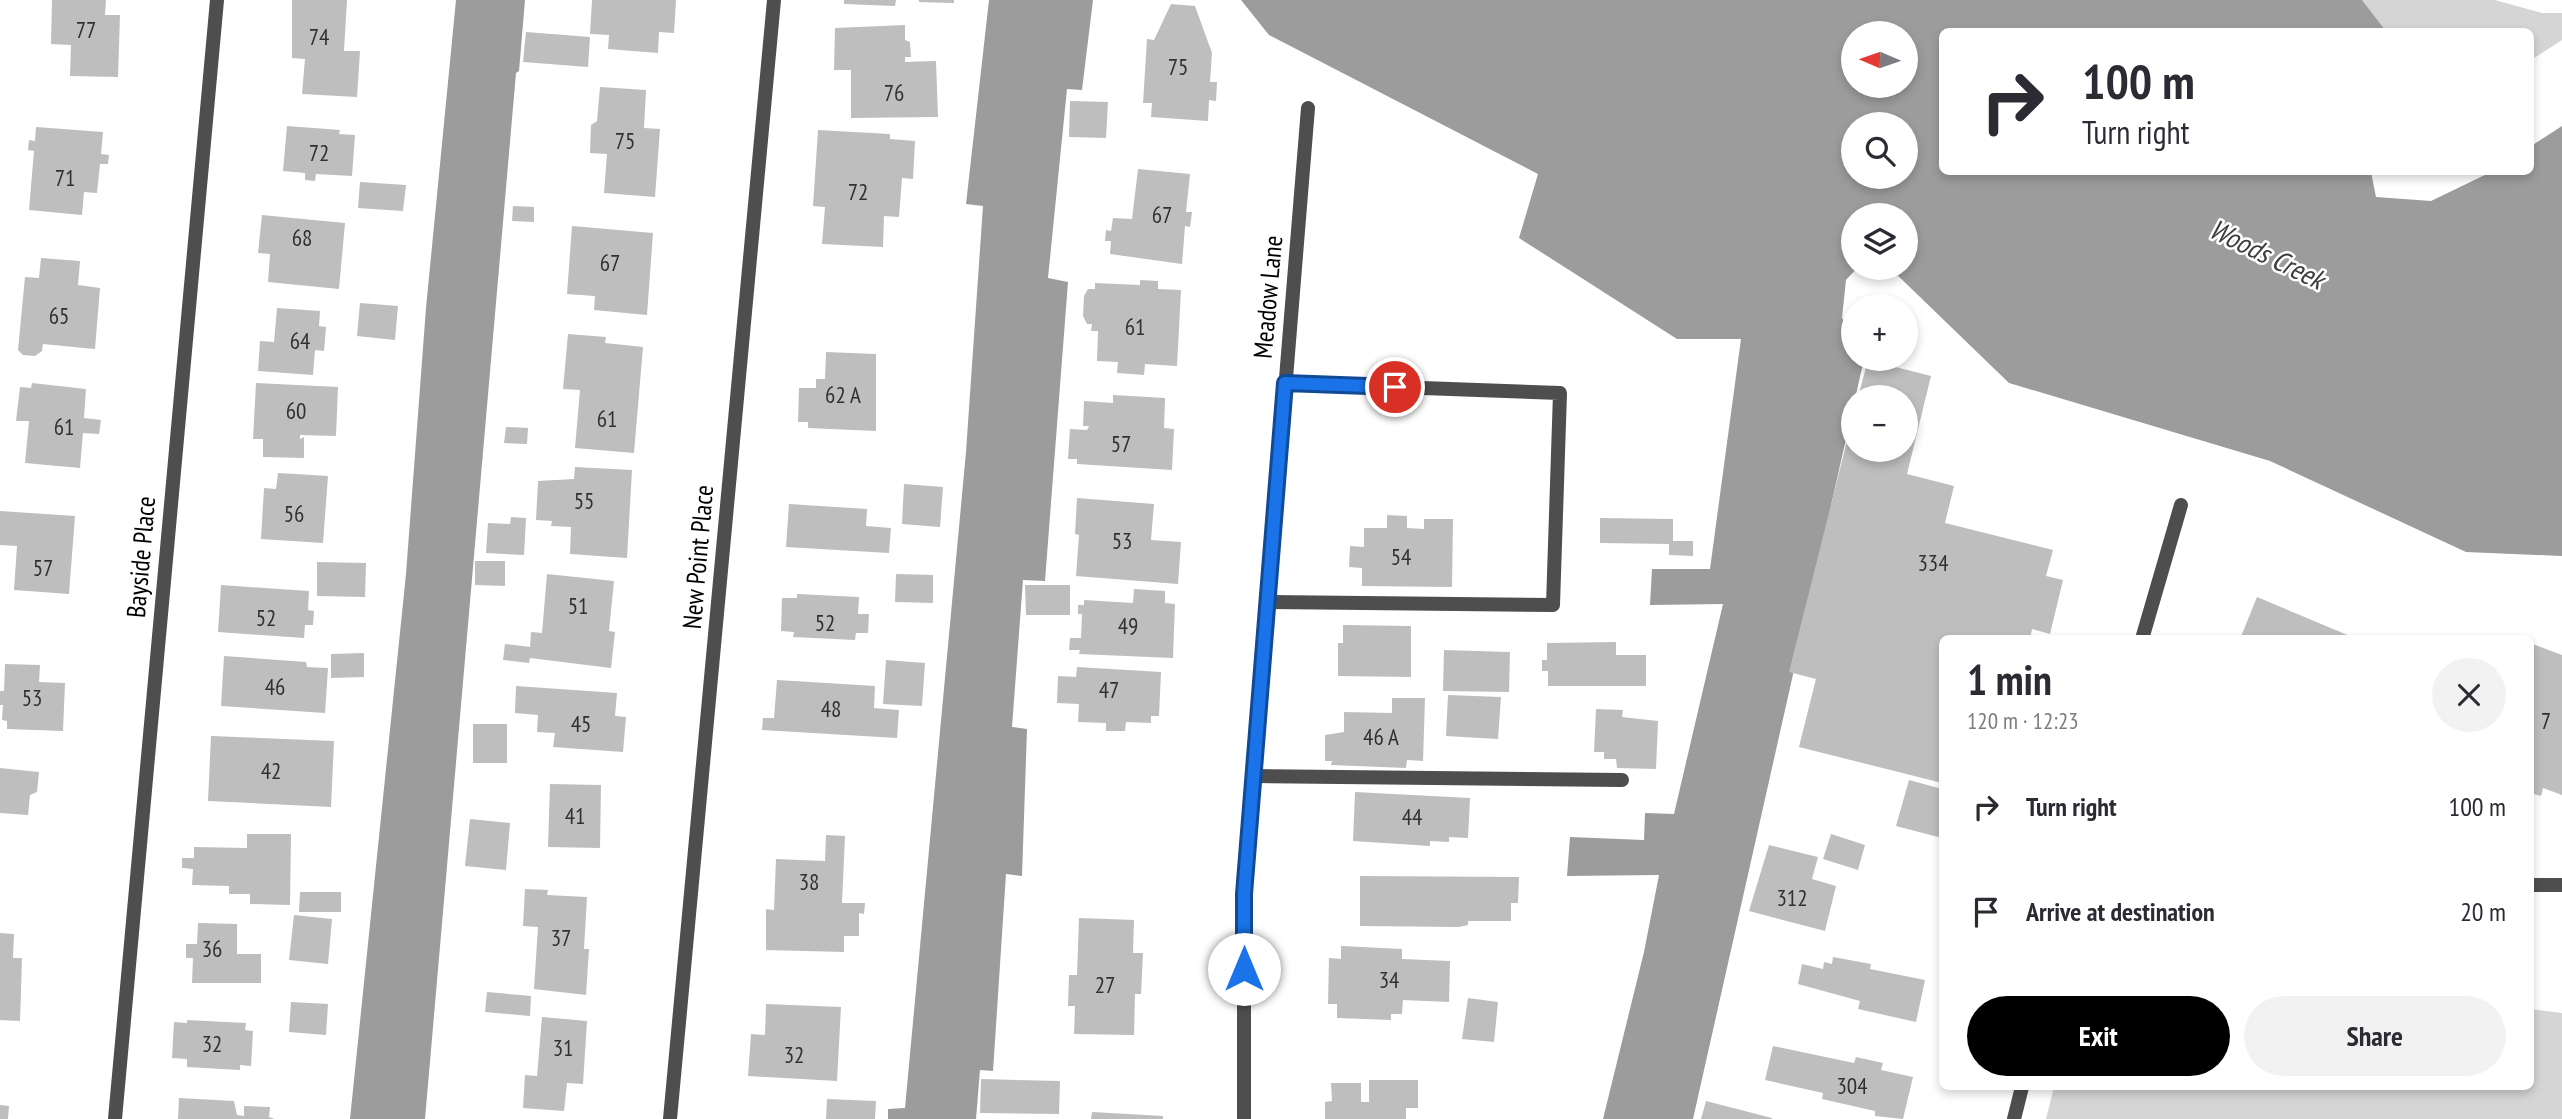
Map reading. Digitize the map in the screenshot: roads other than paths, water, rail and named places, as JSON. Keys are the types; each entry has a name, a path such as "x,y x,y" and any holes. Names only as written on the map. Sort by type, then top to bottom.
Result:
{"street":[{"name":"Bayside Place","path":"115,1119 217,0"},
{"name":"New Point Place","path":"670,1119 774,0"},
{"name":"Meadow Lane","path":"1244,1119 1244,894 1308,108"},
{"path":"1267,603 1553,605 1560,393 1285,383"},
{"path":"2143,635 2181,505"},
{"path":"1254,776 1622,780"},
{"path":"2534,885 2562,885"},
{"path":"2014,1119 2021,1090"}],"water":[{"path":"456,0 525,0 519,71 516,73 425,1119 350,1119 406,574 426,308"},
{"path":"989,0 1093,0 1082,90 1067,89 1048,278 1068,282 1045,581 1023,580 1012,727 1027,729 1022,876 1006,874 993,1071 980,1070 976,1119 888,1119 888,1109 905,1108 966,452 983,206 966,204"},
{"name":"Woods Creek","path":"1241,0 2362,0 2384,28 1939,28 1939,175 2372,175 2376,197 2431,201 2485,175 2534,175 2534,144 2562,126 2562,556 2466,552 2270,461 2009,383 1902,280 1918,280 1918,203 1841,203 1841,280 1846,280 1845,294 1841,294 1841,371 1861,371 1858,385 1841,385 1841,461 1693,1119 1603,1119 1644,952 1659,875 1567,876 1570,837 1644,840 1645,813 1674,814 1723,604 1650,605 1652,569 1710,569 1741,339 1677,339 1519,238 1538,174 1269,35"}]}
